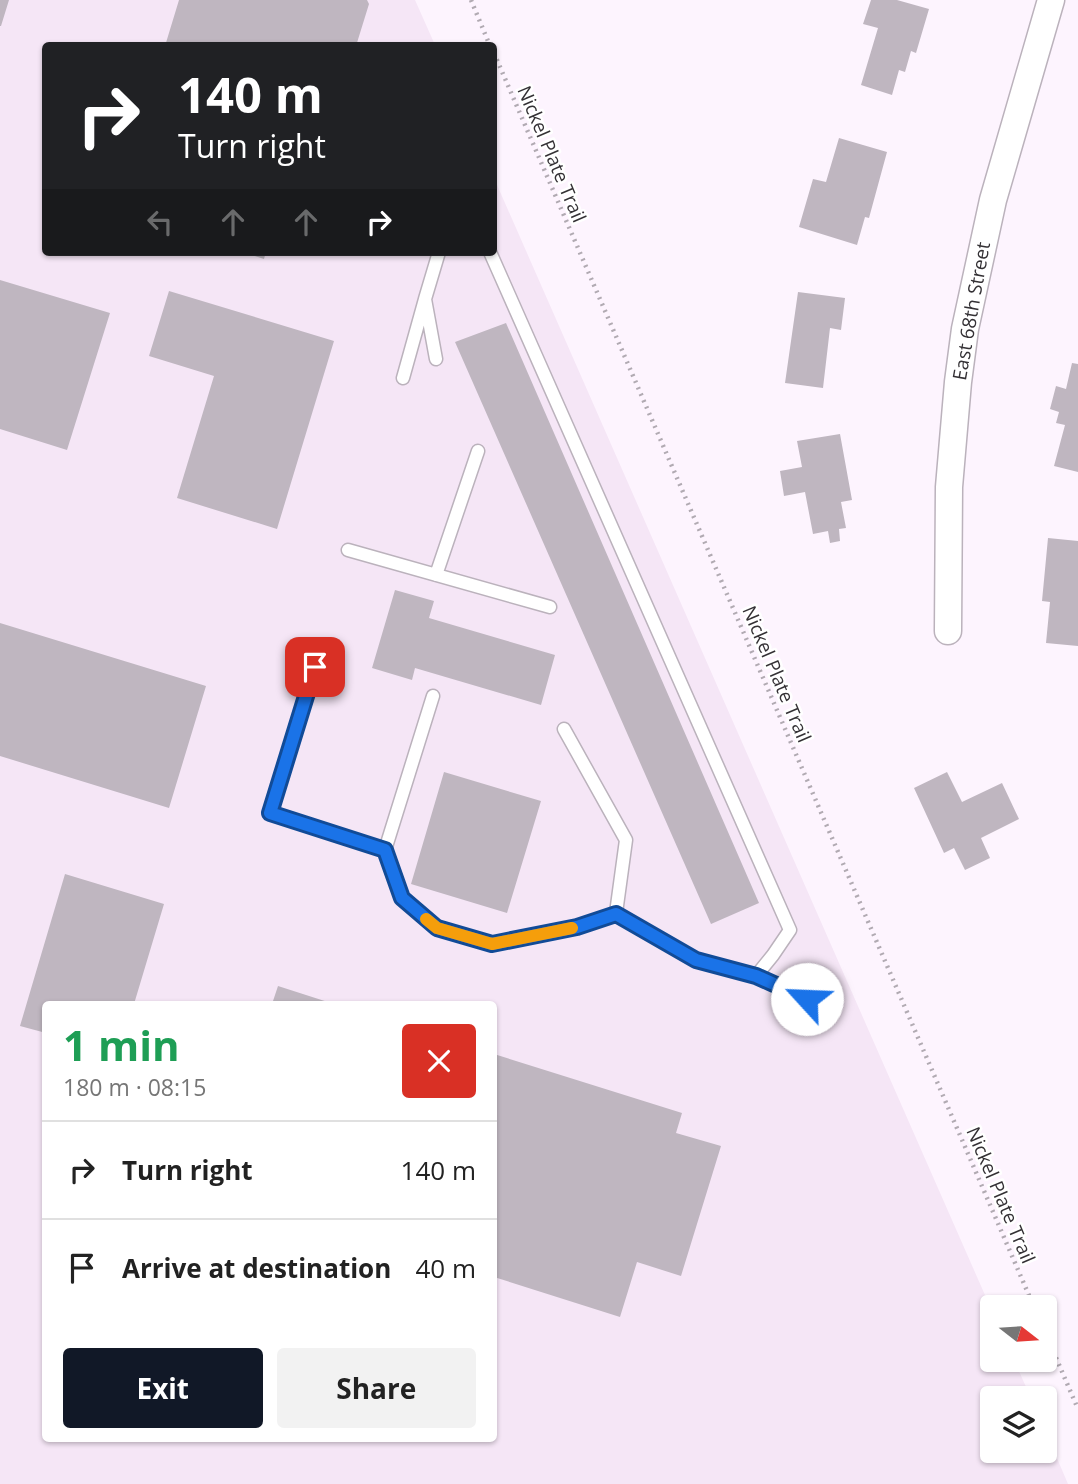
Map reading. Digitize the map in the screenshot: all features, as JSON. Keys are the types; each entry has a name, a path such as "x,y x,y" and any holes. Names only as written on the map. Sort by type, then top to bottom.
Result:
{"street":[{"name":"East 68th Street","path":"948,631 949,487 965,329 993,200 1051,0"}],"lane":[{"path":"403,378 438,256"},
{"path":"492,256 790,930 756,976"},
{"path":"425,299 436,359"},
{"path":"436,575 478,451"},
{"path":"348,550 550,607"},
{"path":"315,667 270,813 385,850"},
{"path":"433,696 385,850 402,898 437,928 492,944 577,927 616,914 696,960 756,976 807,999"},
{"path":"564,729 626,840 616,914"}],"path":[{"path":"471,0 489,42"},
{"name":"Nickel Plate Trail","path":"497,59 1029,1295"},
{"path":"1057,1360 1078,1409"}],"shaded area":[{"path":"0,0 415,0 434,42 42,42 42,256 497,256 497,185 985,1295 980,1295 980,1372 1019,1372 1026,1386 980,1386 980,1463 1057,1463 1057,1458 1068,1484 0,1484"}],"building":[{"path":"0,0 9,0 1,26 0,26"},
{"path":"179,0 367,0 369,4 357,42 166,42"},
{"path":"871,0 897,0 929,9 916,53 911,51 905,72 899,70 892,95 861,85 878,28 863,24"},
{"path":"839,138 887,152 869,218 865,217 857,245 799,227 813,179 826,182"},
{"path":"0,280 110,313 67,450 0,429"},
{"path":"169,291 334,341 277,529 177,498 214,376 149,356"},
{"path":"798,292 845,298 841,330 830,328 823,388 785,383"},
{"path":"506,323 759,903 711,924 455,342"},
{"path":"1072,363 1078,364 1078,472 1054,466 1065,425 1056,423 1059,412 1050,409 1056,386 1066,389"},
{"path":"840,434 852,500 841,502 846,528 839,529 840,541 830,543 828,531 813,534 805,492 784,496 780,471 802,467 797,441"},
{"path":"1048,538 1078,541 1078,646 1046,643 1050,602 1042,601"},
{"path":"395,590 434,601 429,618 555,655 541,705 415,668 412,680 372,668"},
{"path":"0,623 206,686 169,808 0,756"},
{"path":"444,772 541,801 507,913 411,884"},
{"path":"947,772 962,802 1002,783 1019,819 981,838 990,858 965,870 954,848 944,853 914,788"},
{"path":"65,874 164,904 135,1001 42,1001 42,1032 20,1026"},
{"path":"278,986 325,1001 273,1001"},
{"path":"497,1055 682,1113 676,1133 721,1146 681,1276 637,1262 620,1317 497,1278"}],"slow traffic":[{"path":"426,919 437,928 492,944 572,928"}],"route":[{"path":"315,667 270,813 385,850 402,898 437,928 492,944 577,927 616,914 696,960 756,976 807,999"}]}
